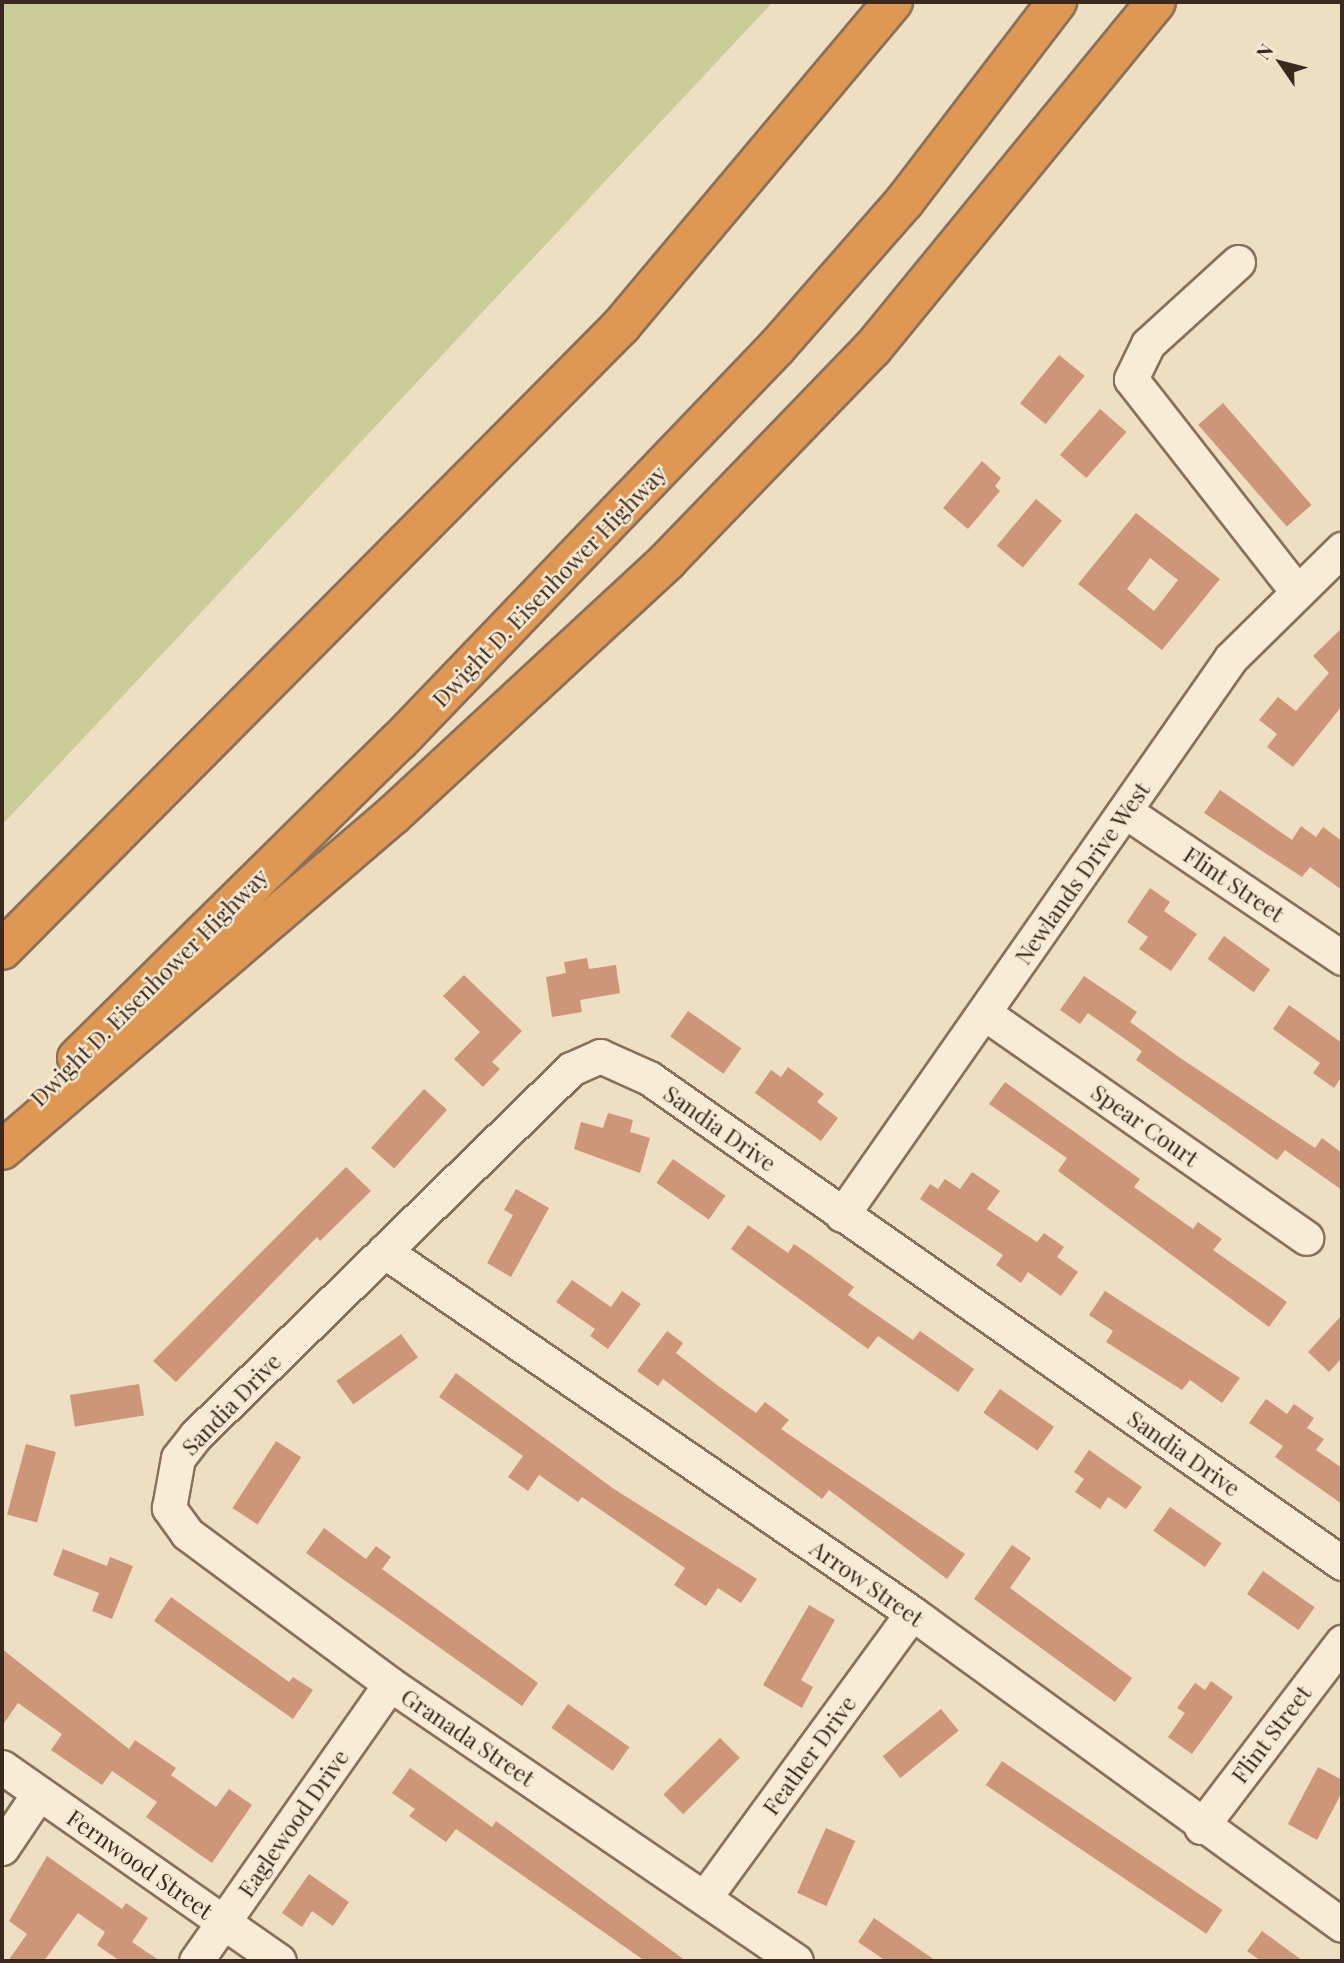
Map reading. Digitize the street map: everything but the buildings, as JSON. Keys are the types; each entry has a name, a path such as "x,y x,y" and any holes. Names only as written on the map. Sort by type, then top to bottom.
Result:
{"highway":[{"path":"621,326 868,2"},
{"path":"2,950 621,326 893,2"},
{"name":"Dwight D. Eisenhower Highway","path":"2,1134 656,477 904,202 1057,2"},
{"path":"2,1150 393,815 659,569 872,349 1156,2"}],"street":[{"path":"1238,262 1148,344 1131,379 1296,589"},
{"name":"Newlands Drive West","path":"842,1215 1231,658 1296,589 1342,549"},
{"name":"Flint Street","path":"1125,811 1342,958"},
{"name":"Spear Court","path":"984,1013 1306,1238"},
{"name":"Sandia Drive","path":"168,1489 178,1458 196,1435 556,1081 600,1056 649,1078 1342,1563"},
{"name":"Arrow Street","path":"384,1251 912,1614 1201,1827 1342,1925"},
{"name":"Granada Street","path":"168,1489 169,1508 187,1532 390,1684 796,1961"},
{"name":"Feather Drive","path":"705,1897 912,1614"},
{"name":"Flint Street","path":"1201,1827 1342,1642"},
{"name":"Eaglewood Drive","path":"195,1961 390,1684"},
{"name":"Fernwood Street","path":"2,1767 279,1961"},
{"path":"2,1848 39,1793"}],"green space":[{"path":"2,2 773,2 2,825"}]}
